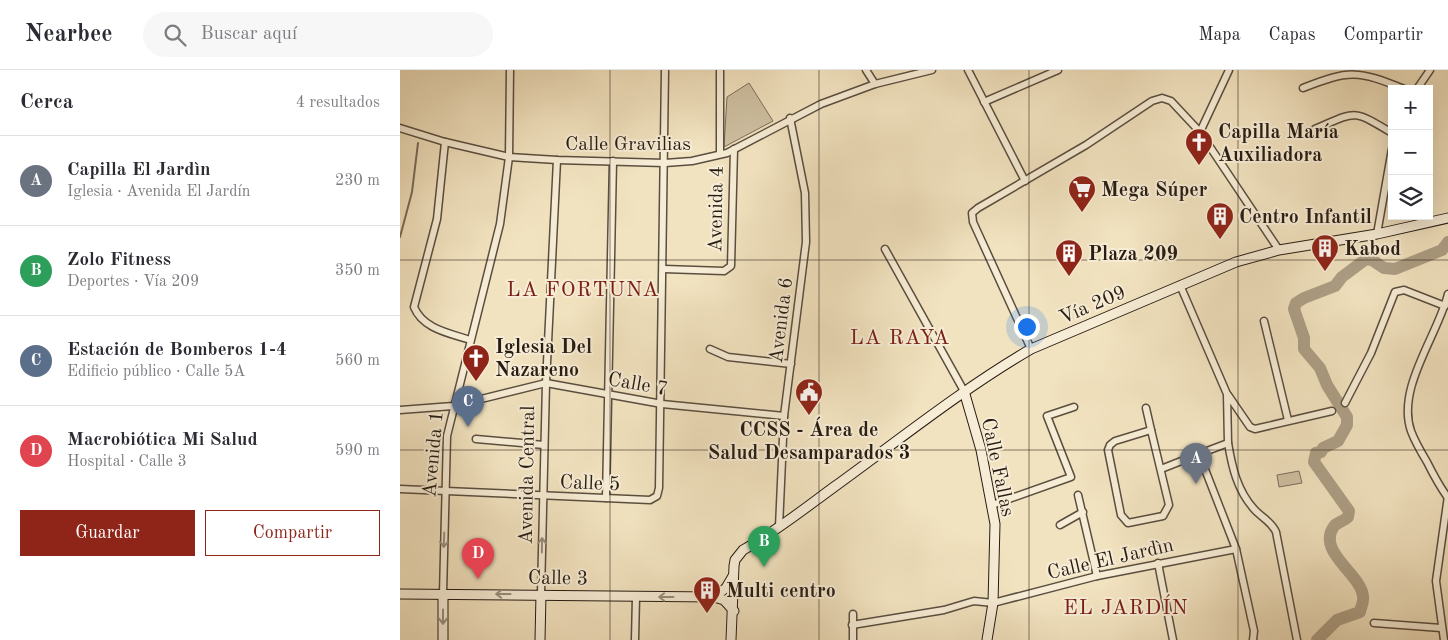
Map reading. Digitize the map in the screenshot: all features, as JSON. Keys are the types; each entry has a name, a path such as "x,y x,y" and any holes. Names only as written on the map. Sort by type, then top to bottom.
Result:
{"main road":[{"name":"Vía 209","path":"734,573 735,560 743,550 779,527 964,391 1031,349 1180,284 1236,262 1279,250 1377,234 1448,218"},
{"name":"Calle Fallas","path":"964,391 981,450 994,524 993,603 987,640"},
{"path":"714,598 726,588 734,573"},
{"path":"731,640 734,610 734,573"},
{"name":"Calle 3","path":"400,594 541,594 714,598"},
{"name":"Avenida 1","path":"443,594 443,640"},
{"name":"Avenida Central","path":"540,640 541,594"},
{"path":"714,598 724,600 734,610"}],"street":[{"name":"Avenida 1","path":"443,594 447,436 500,224 510,156 510,70"},
{"path":"662,404 665,70"},
{"path":"720,70 720,154"},
{"path":"866,70 875,84"},
{"name":"Calle Gravilias","path":"400,128 445,142 510,156 557,160 692,161 734,149 790,118 875,84 932,70"},
{"path":"968,70 1025,181"},
{"path":"984,102 1058,70"},
{"path":"1200,132 1229,70"},
{"path":"1420,85 1430,70"},
{"path":"1303,88 1332,76 1354,71 1380,76 1397,85"},
{"path":"1031,349 973,222 972,213 1086,144 1152,100 1162,98 1171,101 1200,132 1279,250"},
{"path":"1315,129 1351,114 1359,114 1388,131"},
{"name":"Avenida 6","path":"779,527 784,416 806,242 806,213 798,152 790,118"},
{"path":"445,142 437,219 414,307 418,318 427,325 470,340"},
{"name":"Avenida 4","path":"664,269 724,271 732,263 734,149"},
{"name":"Avenida Central","path":"541,594 546,383 557,160"},
{"path":"606,498 613,161"},
{"path":"1377,234 1388,171"},
{"path":"885,249 964,391"},
{"path":"1180,284 1227,394 1250,427 1255,430 1288,420 1332,411"},
{"path":"1345,403 1371,353 1395,292 1404,290 1445,306"},
{"path":"1444,640 1436,580 1448,497 1417,444 1411,430 1408,415 1408,397 1445,306 1448,294"},
{"path":"1264,320 1288,420"},
{"path":"710,349 728,358 791,364"},
{"name":"Calle 7","path":"400,410 453,406 546,383 662,404 784,416"},
{"path":"1227,394 1228,443 1235,478 1254,510 1273,524 1297,640"},
{"name":"Calle 5","path":"400,489 650,500 657,496 659,488 662,404"},
{"path":"992,505 1071,477 1047,416 1074,406"},
{"path":"1146,408 1161,469 1168,505 1163,516 1128,523 1121,515 1108,450 1110,445 1151,430"},
{"path":"476,440 544,444"},
{"path":"1161,469 1228,443"},
{"path":"1199,454 1236,549 1254,631 1253,640"},
{"path":"1078,495 1097,576"},
{"path":"1060,525 1083,512"},
{"name":"Calle El Jardìn","path":"852,625 944,610 966,602 981,601 993,603 1097,576 1236,549"},
{"path":"1158,563 1173,640"},
{"path":"635,640 636,597"},
{"path":"852,614 853,640"},
{"path":"1374,623 1441,628"}],"shaded area":[{"path":"749,83 773,121 724,147 727,97"},
{"path":"1299,471 1302,483 1279,487 1277,475"}],"waterway":[{"path":"400,237 412,192 418,143"},
{"path":"1317,640 1337,620 1360,612 1363,599 1361,588 1334,553 1330,544 1330,535 1335,525 1345,520 1348,517 1349,511 1314,462 1316,453 1321,452 1323,448 1338,441 1347,425 1347,417 1327,385 1320,368 1304,349 1304,338 1294,309 1296,303 1304,298 1335,286 1342,277 1366,259 1372,260 1384,268 1395,269 1442,250 1448,242"}],"place":[{"name":"Capilla María Auxiliadora","path":"1199,166"},
{"name":"Mega Súper","path":"1082,213"},
{"name":"Centro Infantil","path":"1220,240"},
{"name":"Kabod","path":"1325,272"},
{"name":"Plaza 209","path":"1069,277"},
{"name":"Iglesia Del Nazareno","path":"476,382"},
{"name":"CCSS - Área de Salud Desamparados 3","path":"809,416"},
{"name":"Estación de Bomberos 1-4","path":"468,427"},
{"name":"Capilla El Jardìn","path":"1196,484"},
{"name":"Zolo Fitness","path":"764,567"},
{"name":"Macrobiótica Mi Salud","path":"478,579"},
{"name":"Multi centro","path":"707,614"}],"district":[{"name":"LA FORTUNA","path":"583,289"},
{"name":"LA RAYA","path":"900,337"},
{"name":"EL JARDÍN","path":"1126,607"}]}
